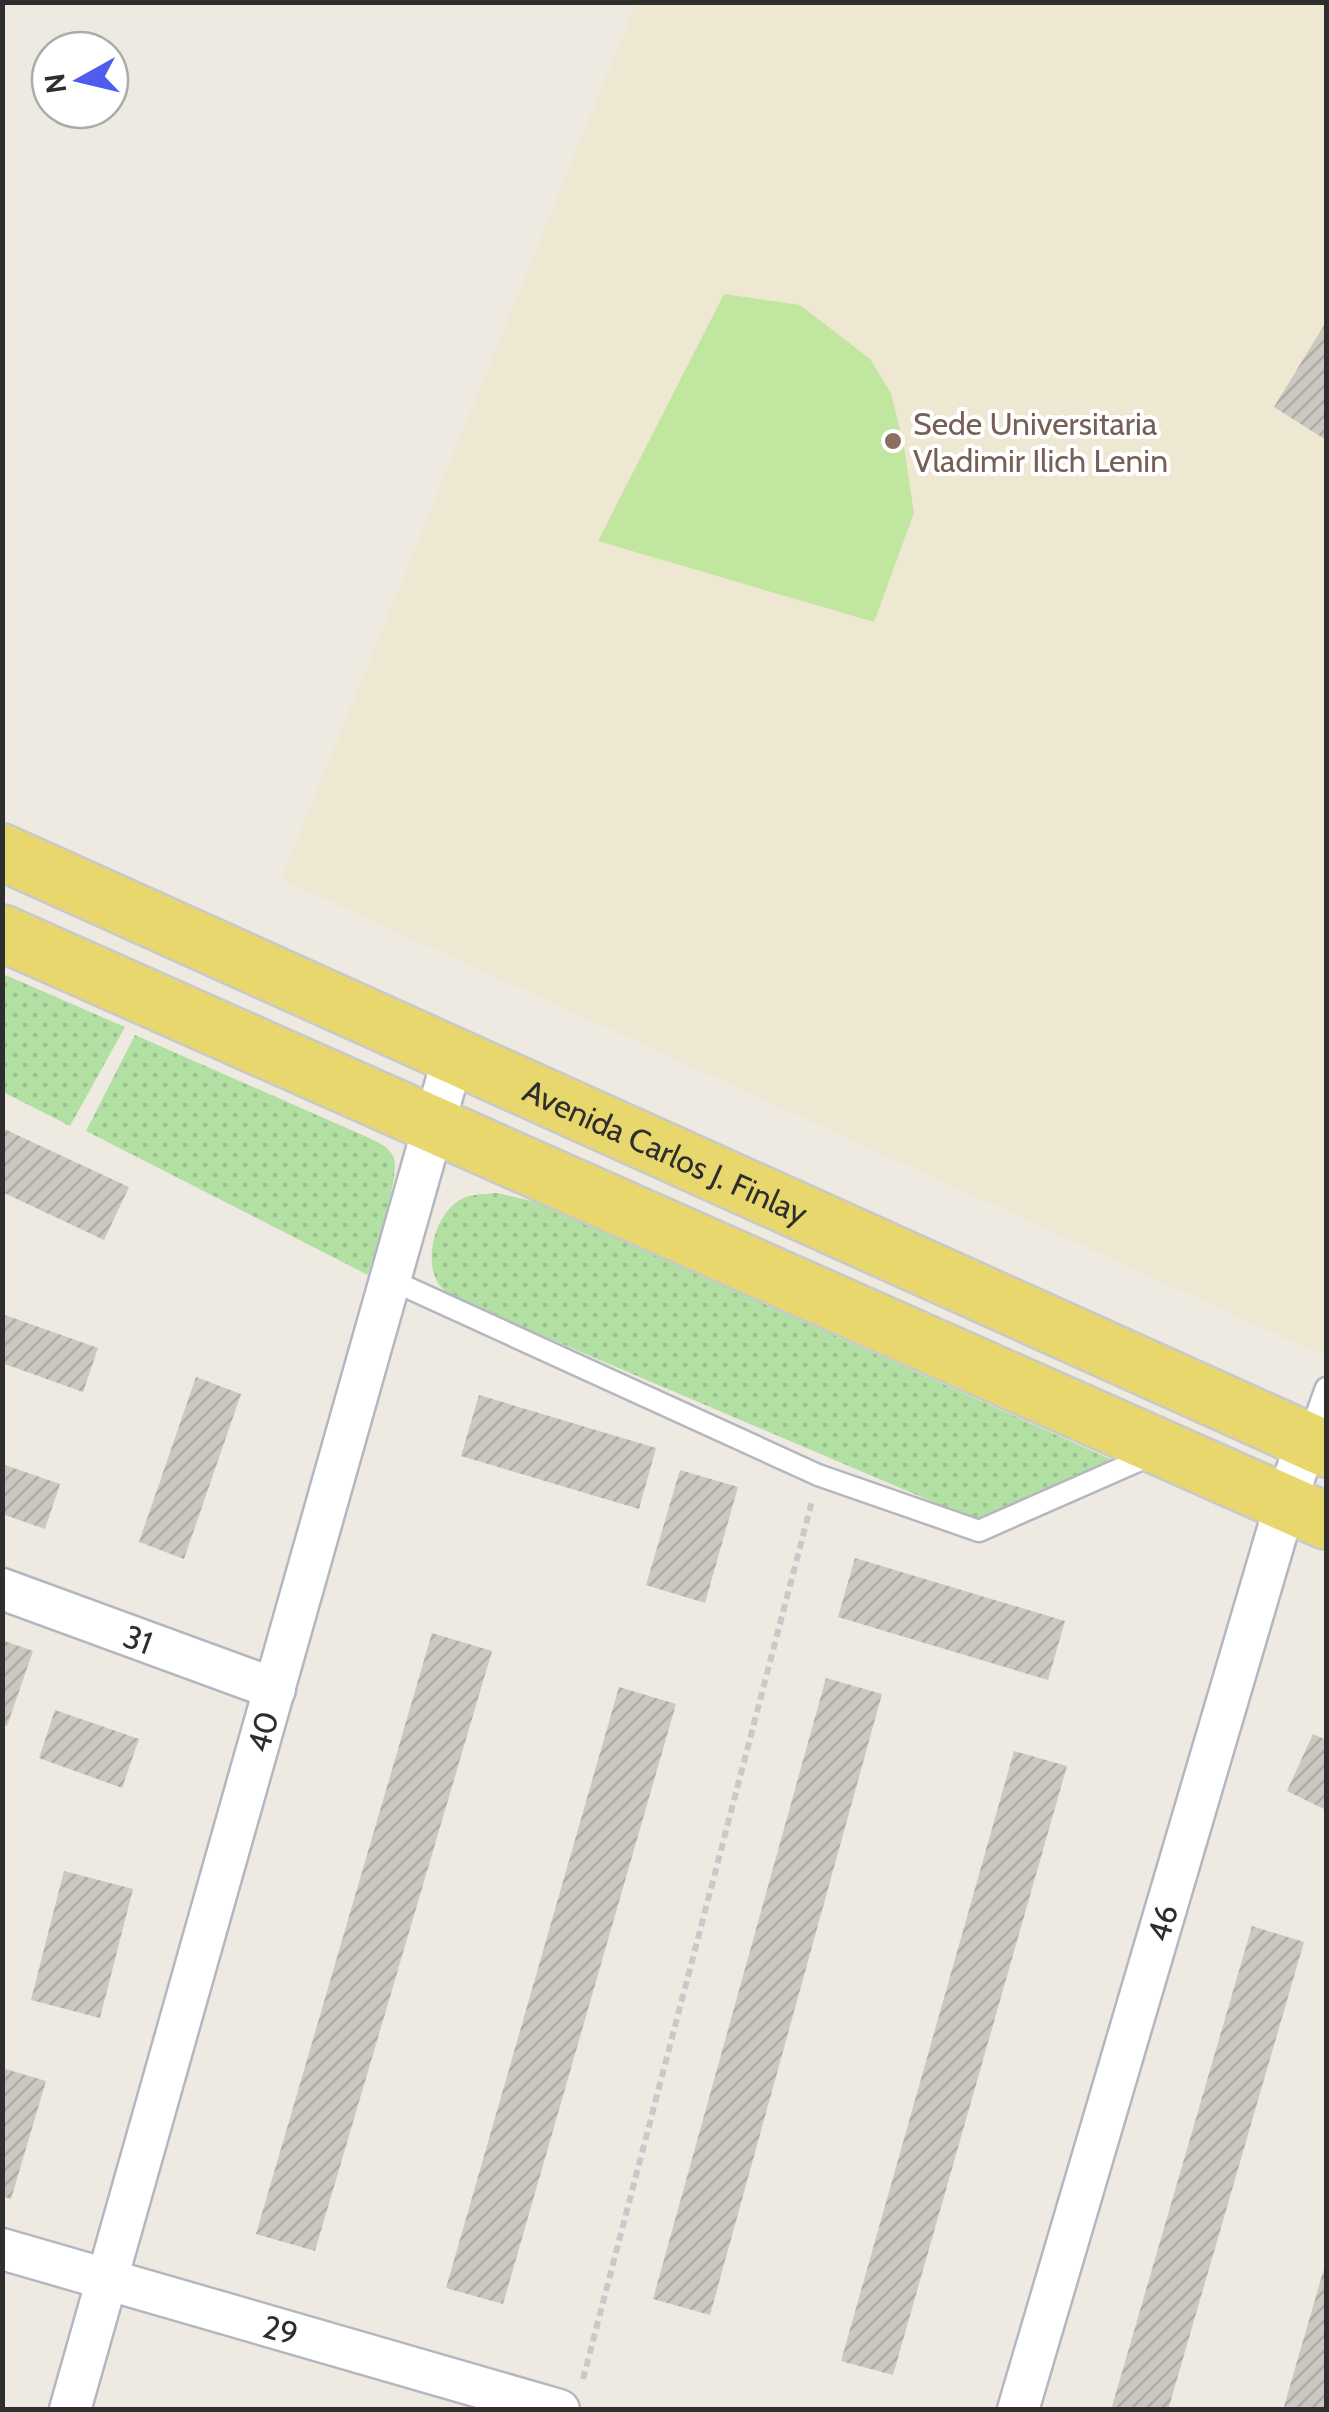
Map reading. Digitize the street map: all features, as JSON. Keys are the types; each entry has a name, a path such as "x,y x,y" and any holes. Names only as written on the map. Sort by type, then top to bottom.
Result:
{"main road":[{"name":"Avenida Carlos J. Finlay","path":"2,852 1317,1444"},
{"path":"2,933 1306,1511"}],"street":[{"name":"40","path":"70,2410 454,1054"},
{"name":"46","path":"1018,2410 1306,1511 1317,1444"},
{"name":"31","path":"2,1589 275,1689"},
{"name":"29","path":"2,2249 570,2400"}],"lane":[{"path":"391,1280 818,1475 980,1531 1163,1450"},
{"path":"1317,1444 1326,1388"}],"path":[{"path":"570,2400 818,1475"}],"shaded area":[{"name":"Sede Universitaria Vladimir Ilich Lenin","path":"636,3 1326,3 1326,1357 281,879"}],"green space":[{"path":"724,294 800,305 870,359 891,393 914,513 874,622 598,541"},
{"path":"3,974 125,1027 70,1126 3,1092"},
{"path":"135,1035 367,1137 388,1150 395,1165 394,1179 368,1275 86,1131"},
{"path":"497,1193 540,1203 1117,1462 980,1522 459,1300 436,1279 432,1257 436,1232 456,1202"}],"building":[{"path":"1326,322 1326,440 1274,407"},
{"path":"2,1128 129,1187 104,1240 2,1192"},
{"path":"2,1314 98,1348 83,1392 2,1363"},
{"path":"196,1377 241,1394 184,1559 139,1542"},
{"path":"479,1395 656,1448 639,1509 461,1456"},
{"path":"2,1464 60,1484 45,1529 2,1514"},
{"path":"680,1470 738,1487 705,1603 646,1585"},
{"path":"855,1558 1065,1621 1048,1680 838,1617"},
{"path":"432,1633 492,1651 315,2251 256,2234"},
{"path":"2,1640 33,1651 7,1726 2,1725"},
{"path":"826,1678 882,1694 710,2315 653,2299"},
{"path":"619,1687 676,1704 503,2304 446,2288"},
{"path":"55,1710 139,1739 122,1788 39,1758"},
{"path":"1313,1734 1326,1740 1326,1810 1287,1791"},
{"path":"1014,1751 1067,1766 893,2375 841,2361"},
{"path":"64,1871 133,1889 100,2018 31,2000"},
{"path":"1252,1926 1304,1942 1168,2410 1111,2410"},
{"path":"2,2068 46,2081 11,2199 2,2196"},
{"path":"1325,2265 1326,2410 1283,2410"}],"place":[{"name":"Sede Universitaria Vladimir Ilich Lenin","path":"893,441"}]}
